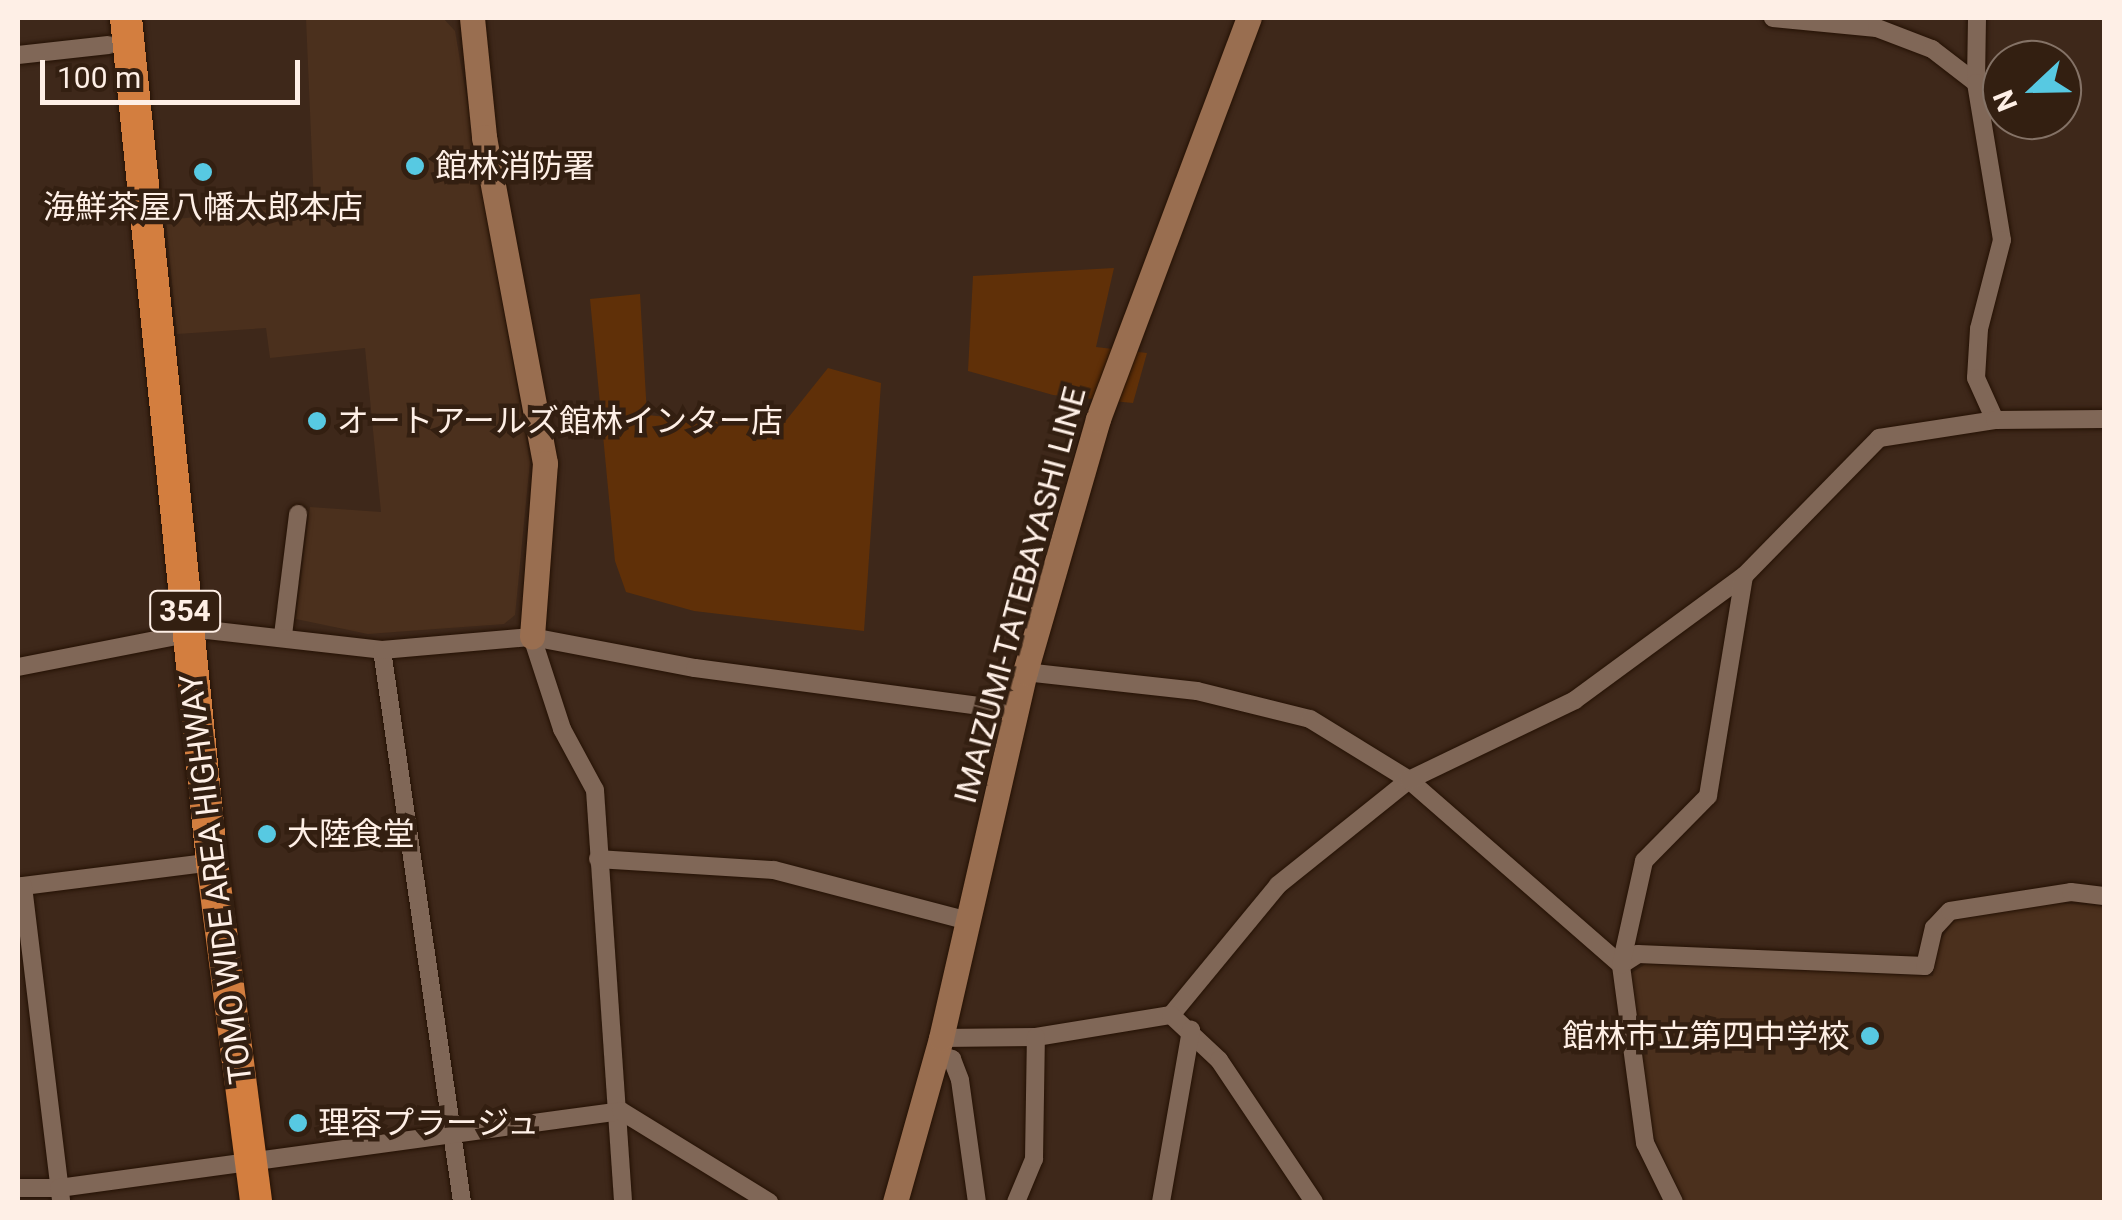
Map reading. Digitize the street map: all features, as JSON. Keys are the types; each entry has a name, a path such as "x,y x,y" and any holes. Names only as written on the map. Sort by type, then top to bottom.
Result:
{"highway":[{"name":"TOMO WIDE AREA HIGHWAY","path":"126,18 177,636"},
{"name":"TOMO WIDE AREA HIGHWAY","path":"106,31 239,1162 234,1202"},
{"name":"TOMO WIDE AREA HIGHWAY","path":"239,1162 256,1202"}],"main road":[{"path":"472,18 484,137 546,463 532,636"},
{"name":"IMAIZUMI-TATEBAYASHI LINE","path":"895,1202 939,1046 1025,672 1098,420 1249,18"}],"street":[{"path":"1773,18 1877,28 1932,49 1976,82"},
{"path":"1976,18 1976,82 2002,240 1979,329 1976,378 1995,420"},
{"path":"18,55 106,31"},
{"path":"939,1046 1171,1015 1278,885 1409,780 1575,700 1744,576 1879,438 1995,420 2104,419"},
{"path":"284,635 298,514"},
{"path":"1674,1202 1644,1144 1620,965 1644,860 1708,796 1744,576"},
{"path":"18,667 177,636 284,635 382,650 532,636 696,668 1016,711"},
{"path":"532,636 562,729 595,790 621,1111 623,1202"},
{"path":"382,650 462,1202"},
{"path":"1025,672 1197,691 1310,719 1409,780 1620,965"},
{"path":"598,859 774,870 968,921"},
{"path":"60,1195 20,886 201,863"},
{"path":"1620,965 1638,954 1924,966 1934,928 1950,911 2071,892 2104,896"},
{"path":"1171,1015 1219,1060 1314,1202"},
{"path":"1161,1202 1191,1030"},
{"path":"1016,1202 1034,1160 1036,1036"},
{"path":"939,1046 952,1059 960,1080 976,1202"},
{"path":"18,1188 60,1195 239,1162 621,1111 769,1202"}],"shaded area":[{"path":"306,18 443,18 455,31 530,462 515,615 504,624 368,634 296,619 310,507 381,512 365,348 270,358 266,328 177,334 166,220 314,205"},
{"path":"1114,268 1096,347 1147,353 1133,403 1053,395 968,371 973,276"},
{"path":"640,294 647,415 780,428 828,368 881,383 864,631 694,611 626,592 615,561 590,299"},
{"name":"館林市立第四中学校","path":"2053,903 2104,906 2104,1202 1684,1202 1653,1136 1630,974 1646,964 1933,976 1936,946 1955,920"}],"place":[{"name":"館林消防署","path":"415,166"},
{"name":"海鮮茶屋八幡太郎本店","path":"203,172"},
{"name":"オートアールズ館林インター店","path":"317,421"},
{"name":"大陸食堂","path":"267,834"},
{"name":"館林市立第四中学校","path":"1870,1036"},
{"name":"理容プラージュ","path":"298,1123"}]}
